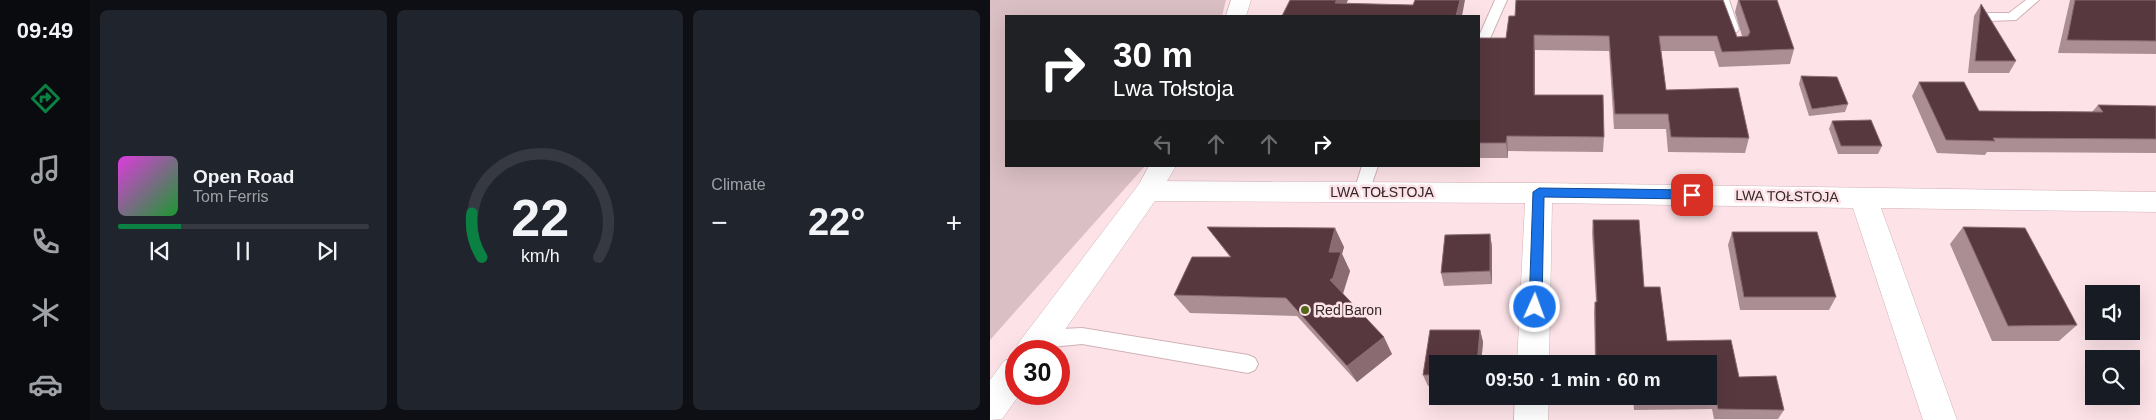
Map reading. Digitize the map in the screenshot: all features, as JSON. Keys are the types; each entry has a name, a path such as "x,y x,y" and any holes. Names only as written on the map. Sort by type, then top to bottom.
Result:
{"street":[{"path":"1236,15 1241,0"},
{"path":"1040,340 1163,167"},
{"name":"LWA TOŁSTOJA","path":"1148,191 1539,192 2156,202"},
{"path":"1533,355 1539,192"},
{"path":"1864,197 1940,420"},
{"path":"990,408 1005,387"},
{"path":"1531,420 1532,405"}],"lane":[{"path":"1480,43 1482,43 1500,0"},
{"path":"1723,0 1735,38"},
{"path":"1988,17 2012,17 2033,0"},
{"path":"1362,191 1370,167"},
{"path":"1062,340 1082,336 1248,364"}],"shaded area":[{"path":"990,0 1226,0 1222,15 1005,15 1005,167 1144,167 990,340"}],"building":[{"path":"1290,0 1337,0 1335,3 1413,5 1415,0 1460,0 1456,15 1282,15"},
{"path":"1516,0 1723,0 1737,37 1748,36 1750,32 1739,0 1777,0 1794,49 1722,52 1717,36 1659,36 1666,90 1738,88 1749,138 1671,137 1668,114 1615,114 1609,36 1534,35 1534,95 1603,95 1604,137 1507,136 1506,143 1480,143 1480,38 1506,38 1509,16 1515,16"},
{"path":"2075,0 2156,0 2156,41 2067,40"},
{"path":"1981,4 2016,61 1975,61"},
{"path":"1801,76 1837,77 1848,104 1812,109"},
{"path":"1919,82 1964,82 1979,111 2103,112 2098,105 2156,106 2156,139 1993,138 1995,141 1946,140"},
{"path":"1871,120 1882,146 1841,146 1832,121"},
{"path":"1593,220 1639,220 1644,287 1660,287 1667,341 1731,340 1739,377 1776,376 1784,410 1718,409 1717,355 1596,355 1595,302 1597,302"},
{"name":"Red Baron","path":"1207,227 1335,228 1329,252 1341,252 1333,278 1330,280 1384,337 1347,366 1286,298 1174,295 1192,257 1231,257"},
{"path":"1963,227 2025,228 2077,325 2008,326"},
{"path":"1732,232 1817,232 1836,297 1744,297"},
{"path":"1490,234 1490,271 1441,273 1445,235"},
{"path":"1430,330 1480,330 1478,355 1429,355 1429,375 1423,375"}],"place":[{"name":"Red Baron","path":"1305,310"}],"route":[{"path":"1535,307 1539,192 1692,195"}]}
